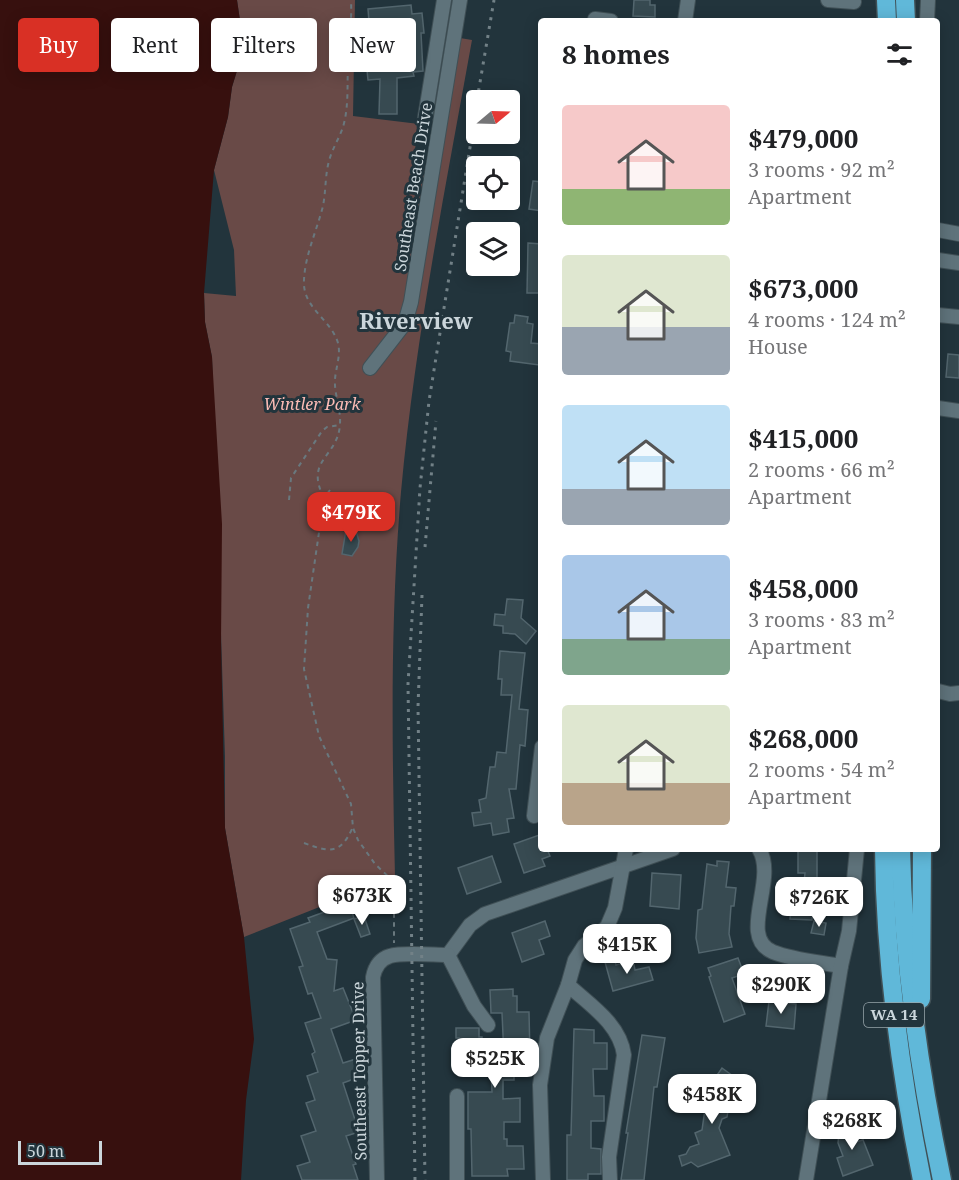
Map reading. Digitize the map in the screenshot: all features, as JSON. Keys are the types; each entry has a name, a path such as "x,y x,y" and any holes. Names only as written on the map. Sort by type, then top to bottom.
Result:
{"highway":[{"path":"886,0 887,18"},
{"path":"905,0 906,18"},
{"name":"WA 14","path":"884,852 887,944 895,1020 922,1180"},
{"name":"WA 14","path":"901,852 907,962 920,1070 942,1180"},
{"path":"920,1070 922,852"}],"street":[{"path":"424,124 444,0"},
{"name":"Southeast Beach Drive","path":"370,368 405,323 411,302 460,0"},
{"path":"685,18 688,0"},
{"path":"828,0 854,2"},
{"path":"927,18 928,0"},
{"path":"940,230 959,234"},
{"path":"940,260 959,263"},
{"path":"940,315 959,317"},
{"path":"940,408 959,411"},
{"path":"940,692 959,693"},
{"path":"534,816 538,782"},
{"path":"543,1180 540,1085 547,1038 568,985 575,960 584,946 607,927 611,918 626,852"},
{"path":"488,1025 474,1006 448,955 470,925 485,914 663,852"},
{"path":"761,852 765,858 766,874 756,928 759,940 771,951 841,966"},
{"path":"806,1180 854,896 857,852"},
{"name":"Southeast Topper Drive","path":"377,1180 374,977 379,962 390,956 448,955"},
{"path":"568,985 615,1028 623,1045 624,1055 609,1157 610,1180"},
{"path":"457,1096 457,1180"}],"path":[{"path":"324,498 318,488 319,466 335,443 340,425 335,380 339,356 338,343 327,324 314,310 305,293 303,283 323,204 329,159 343,126 346,108 351,0"},
{"path":"289,500 291,478 322,431 340,425"},
{"path":"330,490 324,498 308,608 304,669 319,736 351,804 353,828 358,840 368,856 394,882 394,948 405,955"},
{"path":"304,843 323,850 335,850 347,840 353,828"}],"green space":[{"name":"Wintler Park","path":"237,0 355,0 355,18 329,18 329,72 354,72 353,116 419,124 415,149 429,152 448,36 472,40 422,322 401,492 393,636 395,877 244,937 225,828 225,757 212,357 205,322 204,293 236,296 234,250 214,170 237,72 317,72 317,18 240,18"}],"shaded area":[{"path":"0,0 237,0 240,18 211,18 211,72 237,72 214,170 204,293 205,322 212,357 222,524 221,642 225,828 244,937 254,1039 246,1100 241,1180 0,1180"}],"building":[{"path":"634,0 650,0 650,5 655,5 655,17 633,16"},
{"path":"411,5 412,14 422,13 423,71 416,72 416,18 369,18 368,9"},
{"path":"367,72 413,72 414,76 397,78 397,114 379,114 380,79 368,80"},
{"path":"533,181 538,182 538,210 529,209"},
{"path":"528,243 538,244 538,293 527,293"},
{"path":"515,315 528,317 527,323 533,324 531,343 538,344 538,365 510,361 511,352 506,351 510,323 514,323"},
{"path":"948,354 959,355 959,378 946,377"},
{"path":"346,530 356,531 359,541 352,556 342,554"},
{"path":"507,599 523,600 521,618 536,631 526,644 515,634 503,633 503,626 494,625 495,614 505,615"},
{"path":"500,651 525,653 519,709 528,710 525,746 520,745 516,789 509,789 514,818 507,819 509,832 493,835 491,823 474,826 472,813 481,812 479,800 486,798 490,767 495,767 497,752 506,753 512,695 501,695 502,679 498,679"},
{"path":"538,835 538,852 548,852 550,856 542,859 545,866 524,873 514,844"},
{"path":"798,852 817,852 817,887 824,887 823,905 813,904 812,920 790,919 792,891 803,891 805,873 798,873"},
{"path":"492,856 501,882 467,894 458,868"},
{"path":"717,861 729,862 726,887 736,888 734,906 731,906 729,934 732,947 699,953 696,938 698,910 702,909 707,864 717,866"},
{"path":"652,873 681,875 679,909 650,906"},
{"path":"349,903 354,918 317,932 327,959 337,960 334,991 343,988 356,1020 331,1029 343,1063 356,1059 362,1076 343,1083 359,1132 346,1136 356,1164 353,1165 358,1180 302,1180 297,1166 310,1162 301,1136 316,1131 306,1103 315,1100 307,1076 318,1072 312,1054 315,1052 305,1023 321,1018 312,993 308,994 299,967 303,966 290,929 310,922 308,918"},
{"path":"364,916 370,934 361,937 354,919"},
{"path":"545,921 550,936 539,940 544,954 522,962 512,933"},
{"path":"814,921 826,923 824,935 811,933"},
{"path":"738,958 744,974 732,978 745,1014 724,1022 708,968"},
{"path":"615,960 616,965 633,960 635,970 649,967 653,980 613,991 605,962"},
{"path":"513,989 513,996 517,996 517,1012 529,1012 530,1057 518,1058 518,1074 514,1074 514,1080 503,1080 503,1099 520,1098 520,1122 504,1122 504,1139 507,1139 507,1146 523,1146 524,1169 507,1169 508,1176 472,1176 468,1092 492,1092 491,1068 456,1068 456,1058 459,1058 459,1038 456,1038 456,1028 479,1028 483,1058 504,1057 502,1013 491,1013 490,990"},
{"path":"769,1001 796,1004 794,1029 766,1026"},
{"path":"574,1029 594,1030 594,1043 607,1043 607,1069 593,1069 594,1096 604,1096 604,1121 591,1121 591,1148 601,1149 601,1174 588,1174 588,1180 567,1180 567,1135 571,1135"},
{"path":"642,1035 665,1038 657,1087 654,1087 644,1180 621,1180 628,1133 626,1133"},
{"path":"722,1068 737,1079 724,1098 723,1108 728,1111 727,1117 722,1119 719,1128 730,1155 698,1167 691,1162 682,1166 679,1156 686,1154 690,1147 699,1144 695,1133 702,1130 708,1088"},
{"path":"840,1123 858,1125 856,1142 863,1140 873,1165 843,1176 837,1158 843,1156 838,1143"}],"railway":[{"path":"479,90 494,0"},
{"path":"415,1180 408,684 420,488 429,401 471,144"},
{"path":"425,547 436,421"},
{"path":"422,595 418,707 425,1180"}],"district":[{"name":"Riverview","path":"416,321"}]}
